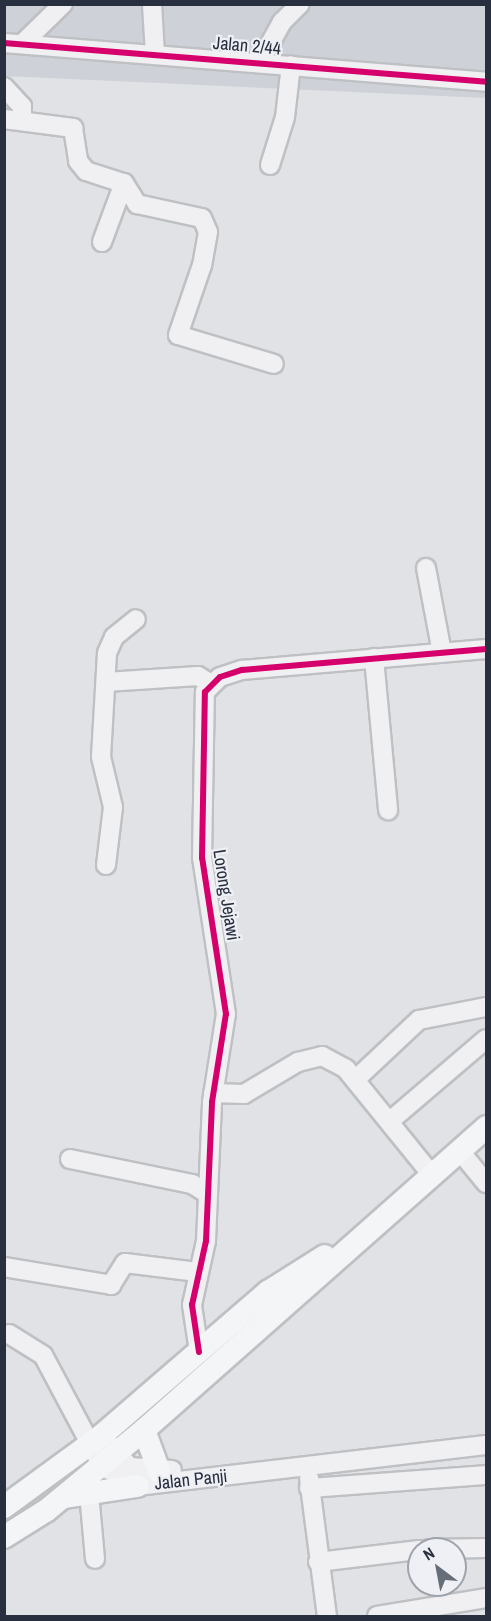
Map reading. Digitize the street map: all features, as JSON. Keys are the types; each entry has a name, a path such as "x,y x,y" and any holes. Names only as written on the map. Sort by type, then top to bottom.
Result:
{"main road":[{"path":"4,1537 64,1497 109,1460 369,1227 486,1127"},
{"path":"4,1507 94,1441 268,1292 369,1227"},
{"path":"144,1430 159,1471"},
{"path":"64,1497 138,1486"}],"street":[{"path":"23,44 63,4"},
{"path":"152,4 155,54"},
{"path":"260,62 282,22 300,4"},
{"name":"Jalan 2/44","path":"4,43 486,82"},
{"path":"270,165 285,117 291,65"},
{"path":"4,87 22,106 13,120 73,128 81,167 124,183 137,204 196,214 205,222 202,265 178,327 181,338 274,364"},
{"path":"102,242 124,183"},
{"path":"426,568 442,653"},
{"path":"106,865 113,807 101,757 110,644 136,619"},
{"path":"106,682 198,676 211,684 242,670 486,649"},
{"path":"374,658 388,810"},
{"name":"Lorong Jejawi","path":"200,1352 192,1305 197,1272 206,1241 213,1093 226,1014 202,858 202,704 211,684"},
{"path":"355,1080 419,1020 486,1007"},
{"path":"390,1120 486,1039"},
{"path":"213,1093 244,1094 298,1062 322,1056 355,1080 390,1120 431,1174"},
{"path":"459,1150 486,1183"},
{"path":"70,1159 192,1184 208,1194"},
{"path":"4,1268 111,1285 125,1263 197,1272"},
{"path":"9,1334 43,1355 94,1441 109,1460 130,1467 159,1471 332,1461 486,1445"},
{"path":"422,1450 428,1479"},
{"path":"378,1455 379,1483"},
{"name":"Jalan Panji","path":"109,1460 138,1486 309,1462"},
{"path":"309,1462 309,1488 327,1617"},
{"path":"309,1488 486,1475"},
{"path":"89,1493 95,1559"},
{"path":"467,1548 486,1548"},
{"path":"318,1562 407,1551"},
{"path":"377,1617 476,1605"}],"shaded area":[{"path":"5,5 486,5 486,98 5,76"}],"cycle path":[{"path":"4,43 486,82"},
{"path":"199,1352 192,1305 206,1241 212,1102 226,1014 202,858 205,692 220,677 242,670 486,649"}]}
